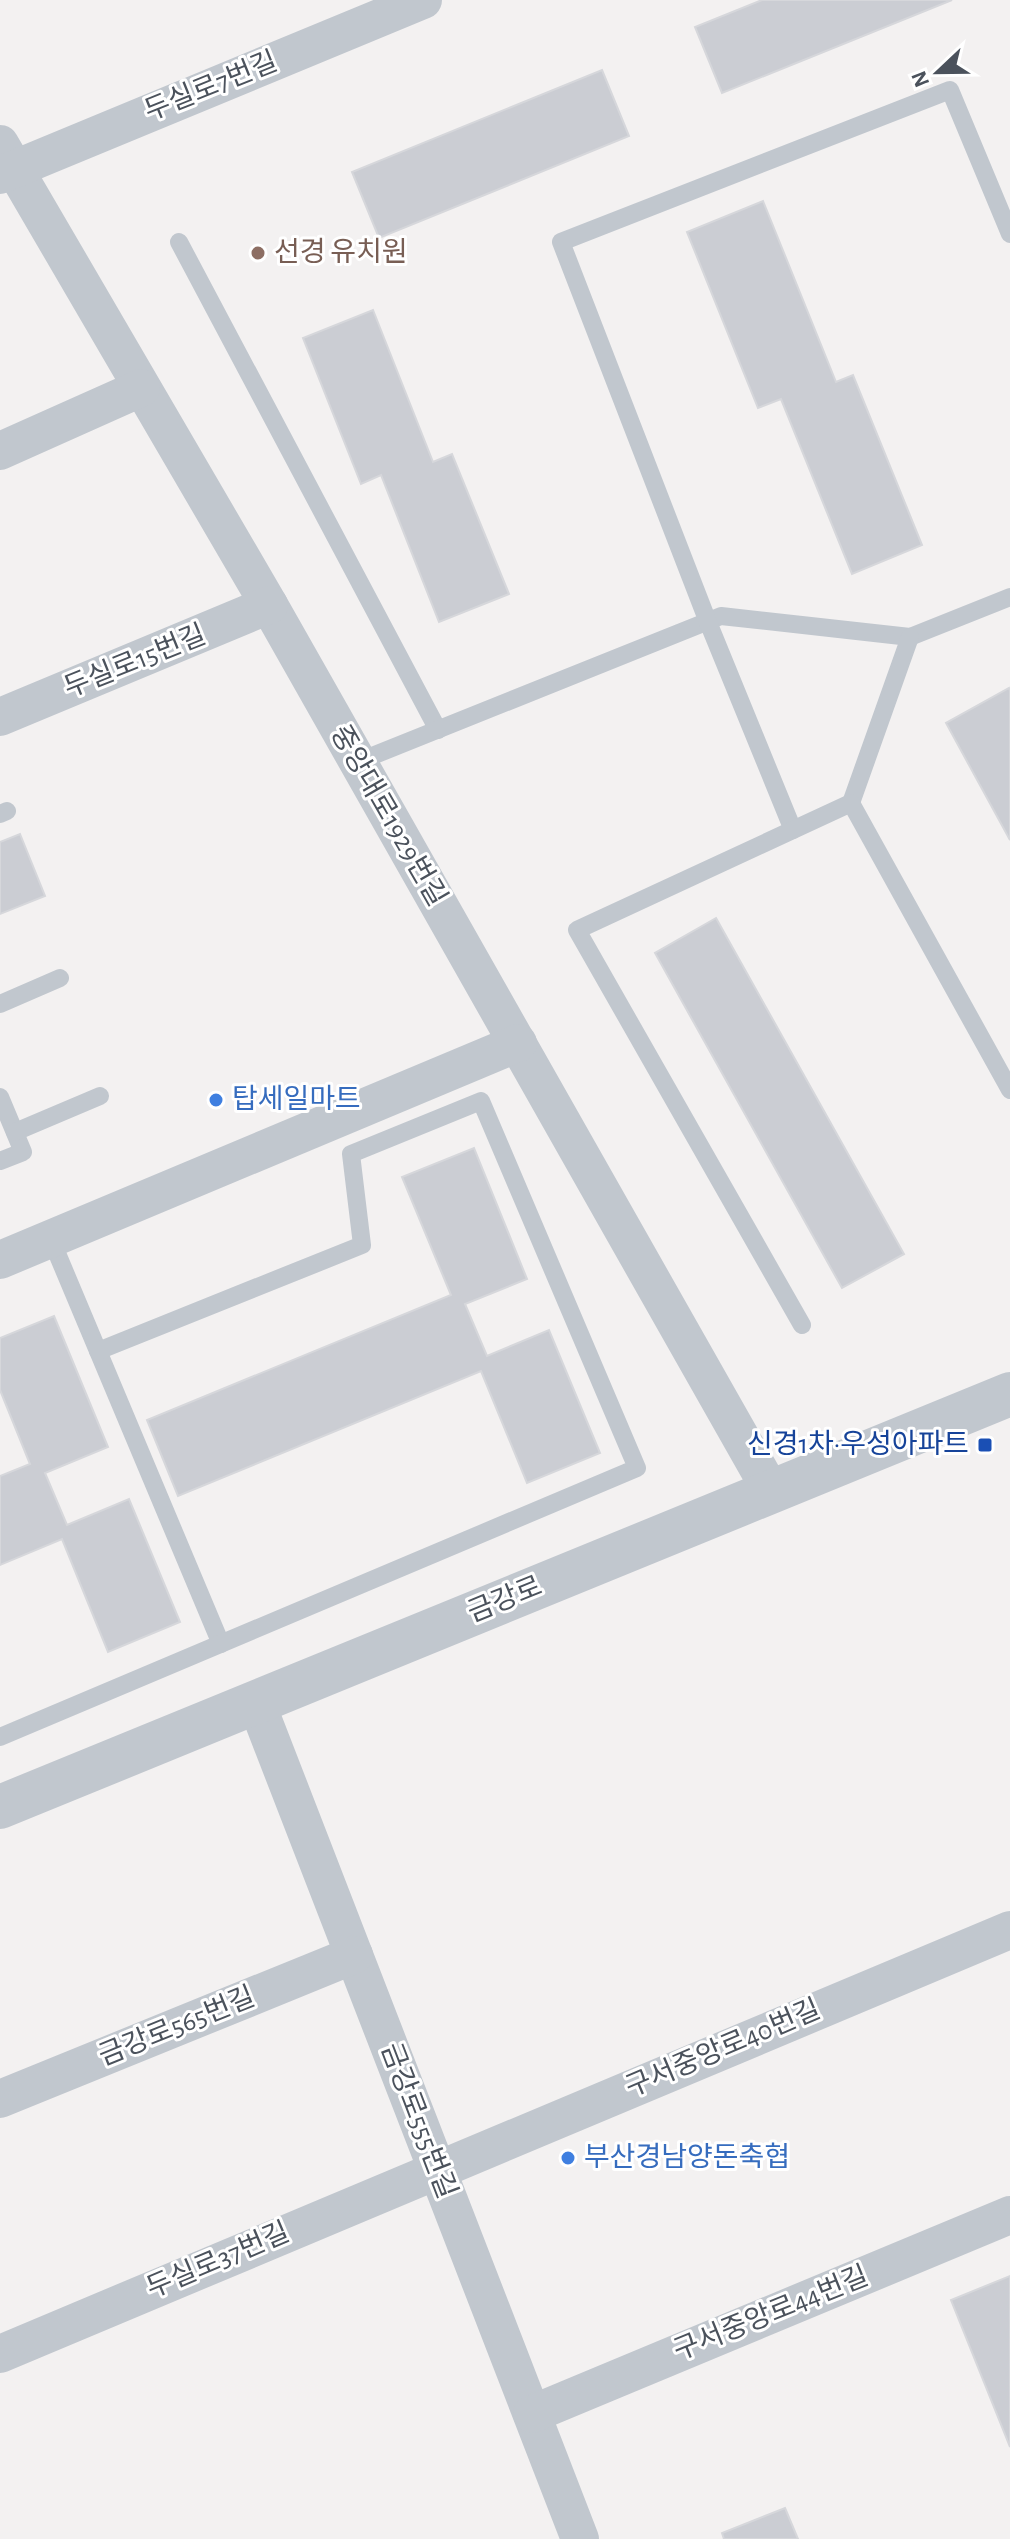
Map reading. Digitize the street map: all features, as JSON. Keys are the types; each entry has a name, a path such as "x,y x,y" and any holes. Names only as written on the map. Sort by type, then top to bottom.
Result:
{"street":[{"name":"두실로7번길","path":"5,163 423,0"},
{"name":"중앙대로1929번길","path":"5,163 269,605 771,1491"},
{"path":"0,451 141,388"},
{"name":"두실로15번길","path":"0,717 269,605"},
{"path":"0,1260 518,1043"},
{"name":"금강로","path":"0,1807 1010,1394"},
{"name":"금강로555번길","path":"256,1702 580,2539"},
{"name":"구서중앙로40번길","path":"436,2168 1010,1930"},
{"name":"금강로565번길","path":"0,2099 354,1955"},
{"name":"두실로37번길","path":"0,2354 436,2168"},
{"name":"구서중앙로44번길","path":"532,2414 1010,2215"}],"lane":[{"path":"793,830 708,622 561,242 950,90 1010,234"},
{"path":"179,242 438,730"},
{"path":"357,762 721,616 910,637 1010,597"},
{"path":"802,1325 577,930 851,803 910,637"},
{"path":"851,803 1010,1090"},
{"path":"0,1004 60,978"},
{"path":"15,1132 100,1096"},
{"path":"0,1097 23,1152 0,1161"},
{"path":"0,1737 637,1468 481,1101 351,1154 362,1245 98,1351"},
{"path":"51,1239 221,1644"}],"building":[{"path":"762,0 952,0 722,93 695,27"},
{"path":"602,70 629,136 379,238 352,172"},
{"path":"763,201 836,382 853,375 922,545 852,574 781,399 758,408 687,232"},
{"path":"373,310 433,462 452,454 509,594 439,622 381,475 361,484 303,338"},
{"path":"1009,688 1010,691 1010,840 946,723"},
{"path":"20,834 45,896 0,914 0,842"},
{"path":"716,918 904,1254 842,1288 655,953"},
{"path":"474,1148 527,1279 465,1304 487,1356 549,1330 600,1453 527,1483 481,1371 178,1496 147,1420 451,1295 402,1177"},
{"path":"54,1316 108,1447 45,1473 67,1525 129,1499 180,1622 108,1652 62,1539 0,1565 0,1476 30,1464 0,1390 0,1338"},
{"path":"1010,2276 1010,2447 951,2300"},
{"path":"785,2508 798,2539 724,2539 722,2533"}],"place":[{"name":"선경 유치원","path":"258,253"},
{"name":"탑세일마트","path":"216,1100"},
{"name":"신경1차·우성아파트","path":"985,1445"},
{"name":"부산경남양돈축협","path":"568,2158"}]}
